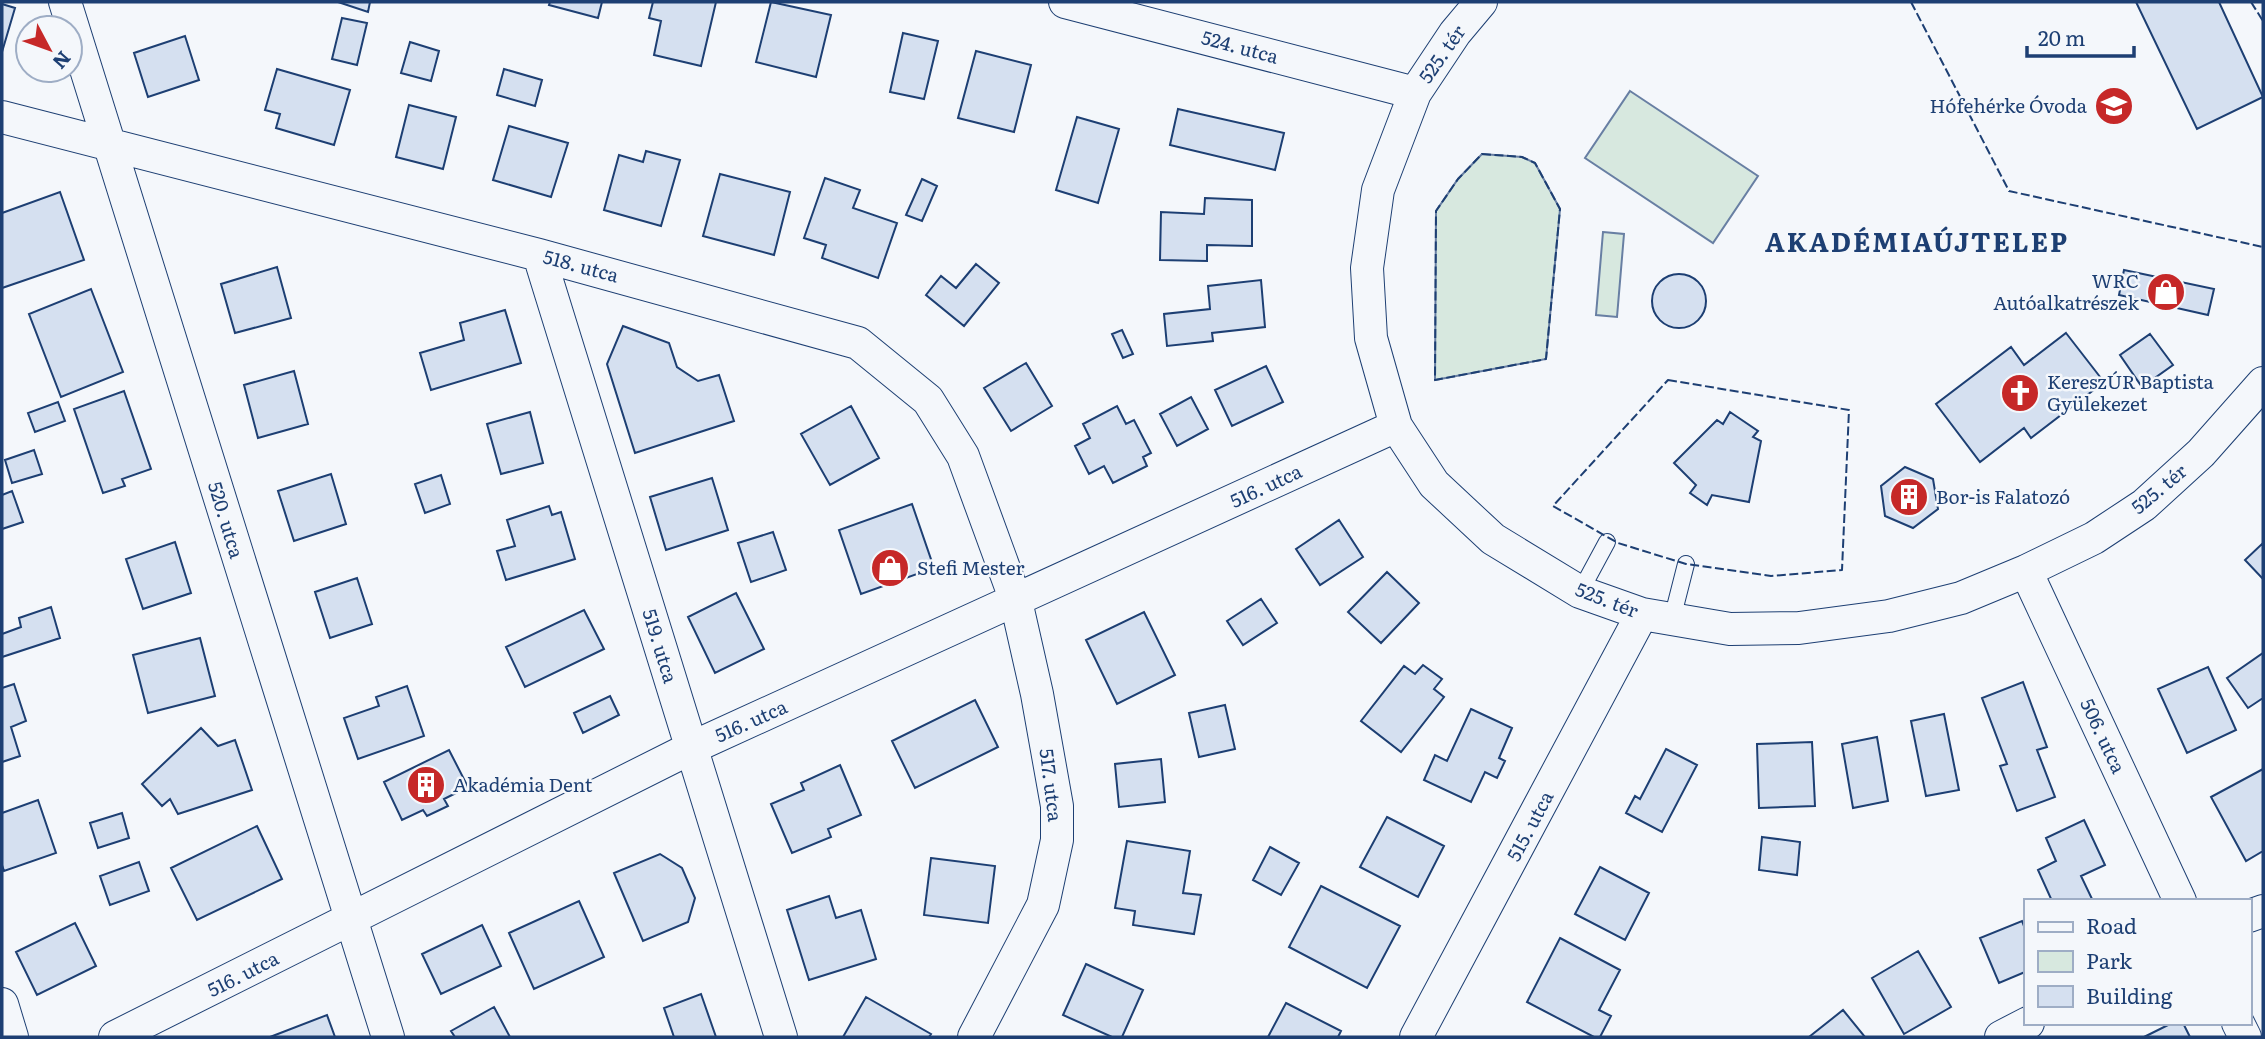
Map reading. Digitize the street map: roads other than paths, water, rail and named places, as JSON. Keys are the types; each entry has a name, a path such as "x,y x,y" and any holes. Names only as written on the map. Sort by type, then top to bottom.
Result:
{"street":[{"name":"520. utca","path":"65,2 107,144 388,1037"},
{"name":"524. utca","path":"1065,2 1415,93"},
{"name":"525. tér","path":"1481,2 1455,33 1415,93 1378,190 1367,268 1371,338 1396,426 1434,484 1493,539 1580,592 1657,617 1730,629 1799,628 1889,617 1961,598 2026,571 2094,538 2144,505 2202,453 2263,383"},
{"name":"518. utca","path":"2,117 539,255 858,343 929,400 963,456 1016,601"},
{"name":"519. utca","path":"539,255 781,1037"},
{"name":"516. utca","path":"115,1037 691,748 1396,426"},
{"name":"506. utca","path":"2026,571 2179,899"},
{"name":"517. utca","path":"974,1037 1043,905 1057,839 1057,806 1037,694 1016,601"},
{"name":"515. utca","path":"1416,1037 1657,617"},
{"path":"2,1004 12,1037"},
{"path":"2001,1037 2024,1025"}],"lane":[{"path":"1580,592 1607,542"},
{"path":"1657,617 1686,564"}],"place":[{"name":"Hófehérke Óvoda","path":"2114,106"},
{"name":"WRC Autóalkatrészek","path":"2166,292"},
{"name":"KereszÚR Baptista Gyülekezet","path":"2020,393"},
{"name":"Bor-is Falatozó","path":"1909,497"},
{"name":"Stefi Mester","path":"890,568"},
{"name":"Akadémia Dent","path":"426,785"}],"district":[{"name":"AKADÉMIAÚJTELEP","path":"1917,243"}]}
